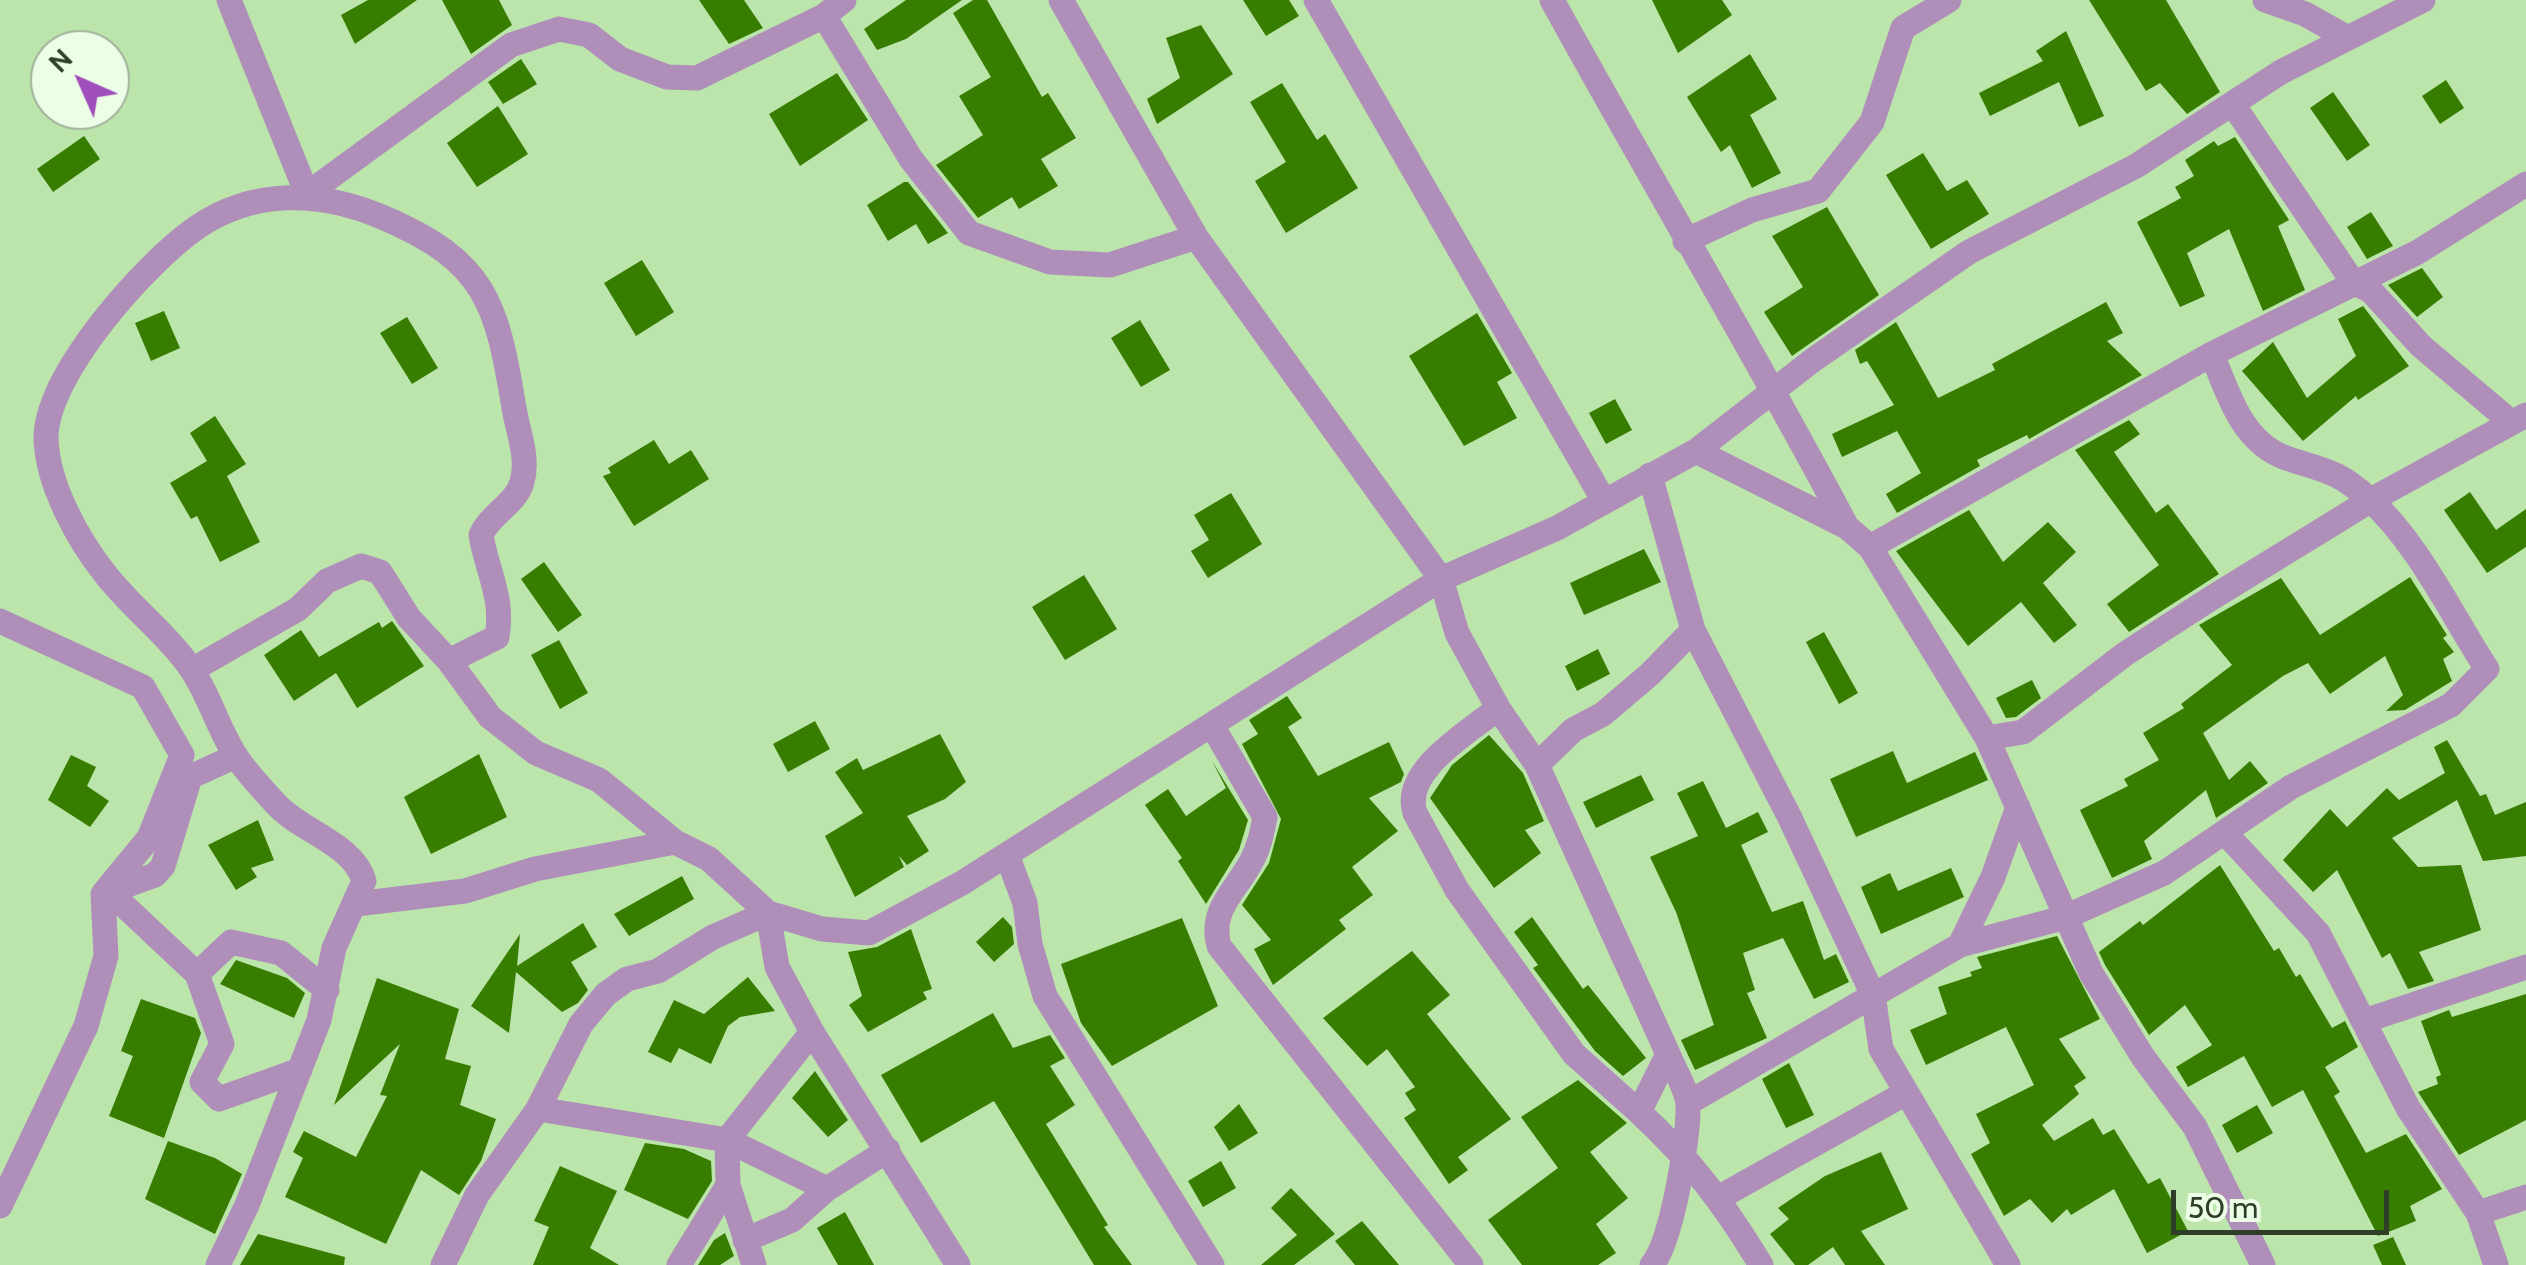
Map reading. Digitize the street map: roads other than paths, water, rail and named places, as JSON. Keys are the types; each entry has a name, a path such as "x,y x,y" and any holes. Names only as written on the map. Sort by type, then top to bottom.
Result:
{"street":[{"path":"229,0 307,194"},
{"path":"1316,0 1604,501"},
{"path":"1552,0 1848,527"},
{"path":"1685,241 1752,210 1818,191 1872,122 1903,28 1949,0"},
{"path":"2266,0 2305,14 2348,38"},
{"path":"192,670 298,608 326,581 361,566 380,572 409,618 449,661 490,717 536,753 598,780 674,842 709,859 768,913 822,929 868,933 1007,855 1441,579 1558,528 1696,450 1969,252 2136,166 2234,106 2280,72 2422,0"},
{"path":"1071,4 1196,238 1441,579 1458,633 1498,708 1537,765 1688,1102 1671,1230 1664,1251 1652,1265"},
{"path":"307,194 511,45 559,29 588,35 620,60 667,77 697,78 834,8 911,159 969,233 1050,262 1110,264 1196,238"},
{"path":"1987,738 2023,732 2125,654 2371,500 2518,418 2421,346 2371,291 2353,282 2234,106"},
{"path":"1870,547 2212,354 2418,252 2526,184"},
{"path":"218,1265 248,1205 300,1070 328,990 334,948 364,881 361,869 342,851 289,818 236,756 192,670 104,574 57,491 46,438 54,403 105,319 160,254 202,224 242,204 307,194 356,206 425,235 470,274 495,310 524,468 517,493 480,534 496,578 502,614 497,636 449,661"},
{"path":"1688,1102 1960,944 2063,918 2164,873 2226,835 2291,787 2451,704 2487,669 2415,556 2371,500 2332,470 2286,458 2254,438 2235,410 2212,354"},
{"path":"1696,450 1848,527 1870,547 1987,738 2063,918 2142,1056 2195,1126 2263,1265"},
{"path":"1650,475 1693,630 1789,816 1873,995 1880,1049 2008,1265"},
{"path":"0,621 142,687 182,754 149,838 104,894 106,956 86,1026 0,1206"},
{"path":"1537,765 1573,730 1603,714 1650,674 1693,630"},
{"path":"1498,708 1421,774 1412,800 1415,813 1457,890 1574,1054 1681,1150 1720,1197 1761,1265"},
{"path":"1213,727 1265,817 1251,862 1217,915 1214,927 1219,946 1471,1265"},
{"path":"236,756 190,777 163,866 155,876 122,887 118,893 126,911 198,974 222,1044 202,1082 219,1099 300,1070"},
{"path":"1960,944 1993,878 2018,807"},
{"path":"2226,835 2318,933 2408,1108 2478,1213 2496,1265"},
{"path":"356,904 465,891 535,868 674,842"},
{"path":"1007,855 1024,903 1030,944 1045,996 1206,1262"},
{"path":"768,913 777,967 812,1032 958,1265"},
{"path":"443,1265 477,1195 538,1109 582,1024 606,994 626,979 658,971 713,937 768,913"},
{"path":"198,974 230,942 280,953 328,990"},
{"path":"2364,1020 2526,967"},
{"path":"754,1265 728,1186 727,1140 812,1032"},
{"path":"1639,1112 1668,1054"},
{"path":"1720,1197 1904,1094"},
{"path":"538,1109 727,1140 827,1188"},
{"path":"745,1240 792,1220 827,1188 888,1150"},
{"path":"679,1265 728,1186"},
{"path":"2478,1213 2526,1197"}]}
